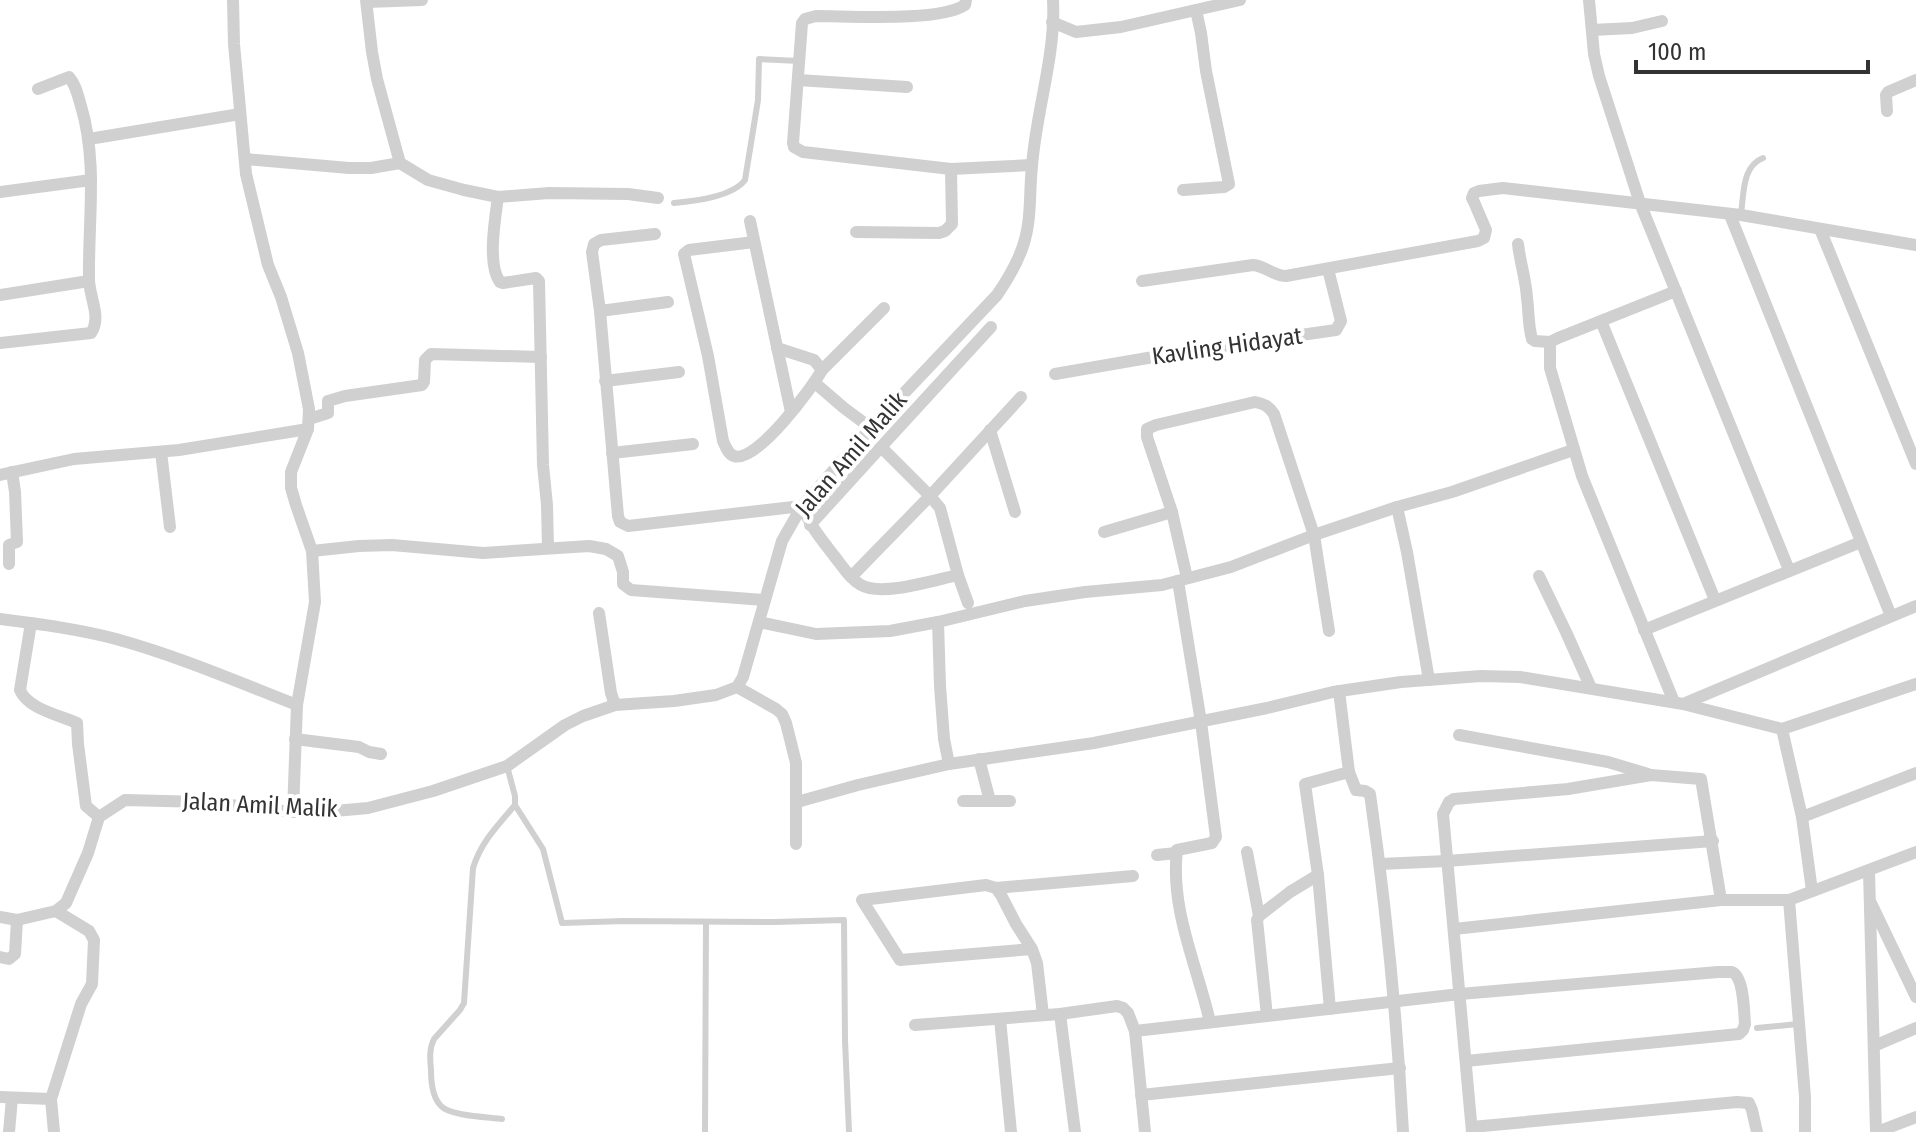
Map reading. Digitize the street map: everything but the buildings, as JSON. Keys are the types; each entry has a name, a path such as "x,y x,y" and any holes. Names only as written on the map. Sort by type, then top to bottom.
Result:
{"street":[{"path":"233,0 246,174 268,265 298,353 309,409 308,424 291,472 291,488 312,551 315,602 297,705 293,812"},
{"path":"400,163 377,79 366,1 422,0"},
{"path":"903,15 904,0"},
{"path":"966,0 958,10 930,14 805,19 802,23 793,143 796,150 803,152 951,169 1032,165"},
{"name":"Jalan Amil Malik","path":"99,817 125,800 203,802 293,812 368,808 433,791 507,766 565,725 615,705 692,699 737,687 743,677 782,541 802,506 1008,280 1023,245 1029,220 1032,165 1046,79 1053,0"},
{"path":"1052,22 1076,32 1121,27 1240,0"},
{"path":"1589,0 1599,76 1640,203 1789,570"},
{"path":"1183,190 1229,184 1196,10"},
{"path":"1592,30 1632,28 1662,21"},
{"path":"0,343 91,333 95,327 89,281 89,139 74,83 69,77 38,89"},
{"path":"798,80 907,87"},
{"path":"1887,111 1888,92 1916,80"},
{"path":"89,139 240,114"},
{"path":"245,159 349,168 400,163 428,180 498,197 549,193 628,194 658,198"},
{"path":"856,232 945,231 952,224 951,169"},
{"path":"0,192 91,180"},
{"path":"1142,281 1253,265 1280,276 1478,241 1484,238 1486,230 1472,198 1474,193 1503,188 1735,215 1916,245"},
{"path":"498,197 493,259 496,279 503,283 539,279 548,548"},
{"path":"1735,215 1891,616"},
{"path":"750,221 791,412"},
{"path":"1820,229 1916,464"},
{"path":"655,234 601,240 594,244 592,252 618,516 624,525 802,506 810,525 851,577 862,586 895,588 958,575"},
{"path":"754,242 689,250 684,254 708,356 723,441 728,452 735,457 753,452 791,412 822,370 884,308"},
{"path":"1518,244 1527,294 1529,328 1535,341 1550,342 1676,291"},
{"name":"Kavling Hidayat","path":"1055,374 1336,330 1341,321 1328,269"},
{"path":"0,295 89,281"},
{"path":"600,311 668,302"},
{"path":"1601,321 1715,600"},
{"path":"810,525 991,327"},
{"path":"1550,342 1550,368 1573,450 1644,630 1678,703"},
{"path":"777,348 814,360 822,370"},
{"path":"9,564 9,545 17,542 16,499 6,474 74,459 179,450 308,424 327,414 328,401 422,385 425,360 431,354 541,357"},
{"path":"605,381 679,372"},
{"path":"815,383 871,428"},
{"path":"851,577 1021,397"},
{"path":"1157,855 1212,843 1216,837 1172,512 1147,429 1255,402 1267,406 1274,414 1314,535 1329,631"},
{"path":"990,430 1015,512"},
{"path":"612,453 693,444"},
{"path":"881,447 940,508 968,603"},
{"path":"759,622 816,634 890,631 1025,601 1162,585 1259,558 1314,535 1573,450"},
{"path":"161,452 170,527"},
{"path":"1397,507 1429,680"},
{"path":"1104,532 1172,512"},
{"path":"1644,630 1861,542"},
{"path":"312,551 392,545 483,553 589,546 606,549 618,556 623,584 631,590 765,600"},
{"path":"1539,576 1591,688"},
{"path":"1678,703 1916,606"},
{"path":"599,613 615,705"},
{"path":"0,619 118,640 179,659 297,705"},
{"path":"938,622 944,739 949,764"},
{"path":"0,917 17,920 56,911 66,903 88,853 99,817 86,806 77,723 30,703 20,690 31,623"},
{"path":"797,802 949,764 1094,743 1339,691 1429,680 1520,677 1678,703 1782,729 1916,684"},
{"path":"737,687 782,714 791,736 796,763 796,844"},
{"path":"1339,691 1349,772 1356,790 1370,794 1395,1002 1402,1132"},
{"path":"1782,729 1802,817 1812,891"},
{"path":"1459,735 1608,762 1651,775 1701,779 1721,900"},
{"path":"295,739 359,747 381,754"},
{"path":"979,759 990,801"},
{"path":"1330,1009 1318,875 1305,784 1349,772"},
{"path":"1802,817 1916,773"},
{"path":"1651,775 1568,789 1454,799 1449,802 1443,814 1472,1130 1737,1102 1749,1103 1757,1132"},
{"path":"963,801 1010,801"},
{"path":"1380,864 1713,841"},
{"path":"1247,852 1259,916 1257,925 1267,1016"},
{"path":"1454,929 1721,900 1789,900 1916,852"},
{"path":"1176,853 1176,891 1181,924 1210,1022"},
{"path":"1869,871 1876,1132 1916,1117"},
{"path":"1259,916 1318,875"},
{"path":"1032,949 900,960 862,900 986,885 996,888 1133,876"},
{"path":"996,888 1032,949 1037,963 1043,1015"},
{"path":"1789,900 1805,1097 1805,1132"},
{"path":"1870,900 1916,997"},
{"path":"54,1132 51,1099 81,1004 92,984 94,940 89,931 56,911"},
{"path":"0,957 9,959 15,954 17,920"},
{"path":"1135,1031 1460,994 1731,972 1737,975 1740,982 1745,1024 1739,1034 1466,1061"},
{"path":"915,1025 1060,1014 1117,1006 1123,1008 1135,1031 1145,1132"},
{"path":"1060,1014 1075,1132"},
{"path":"1000,1019 1011,1132"},
{"path":"1874,1046 1916,1028"},
{"path":"1141,1095 1400,1068"},
{"path":"9,1132 6,1098 51,1099"}],"lane":[{"path":"674,203 699,201 743,184 758,100 759,59 799,61"},
{"path":"1735,215 1748,170 1754,162 1763,158"},
{"path":"507,766 515,805 543,849 562,923 844,920 849,1132"},
{"path":"502,1119 450,1112 441,1107 434,1094 430,1054 434,1039 464,1003 473,868 478,852 515,805"},
{"path":"705,1132 706,922"},
{"path":"1757,1028 1798,1024"}]}
